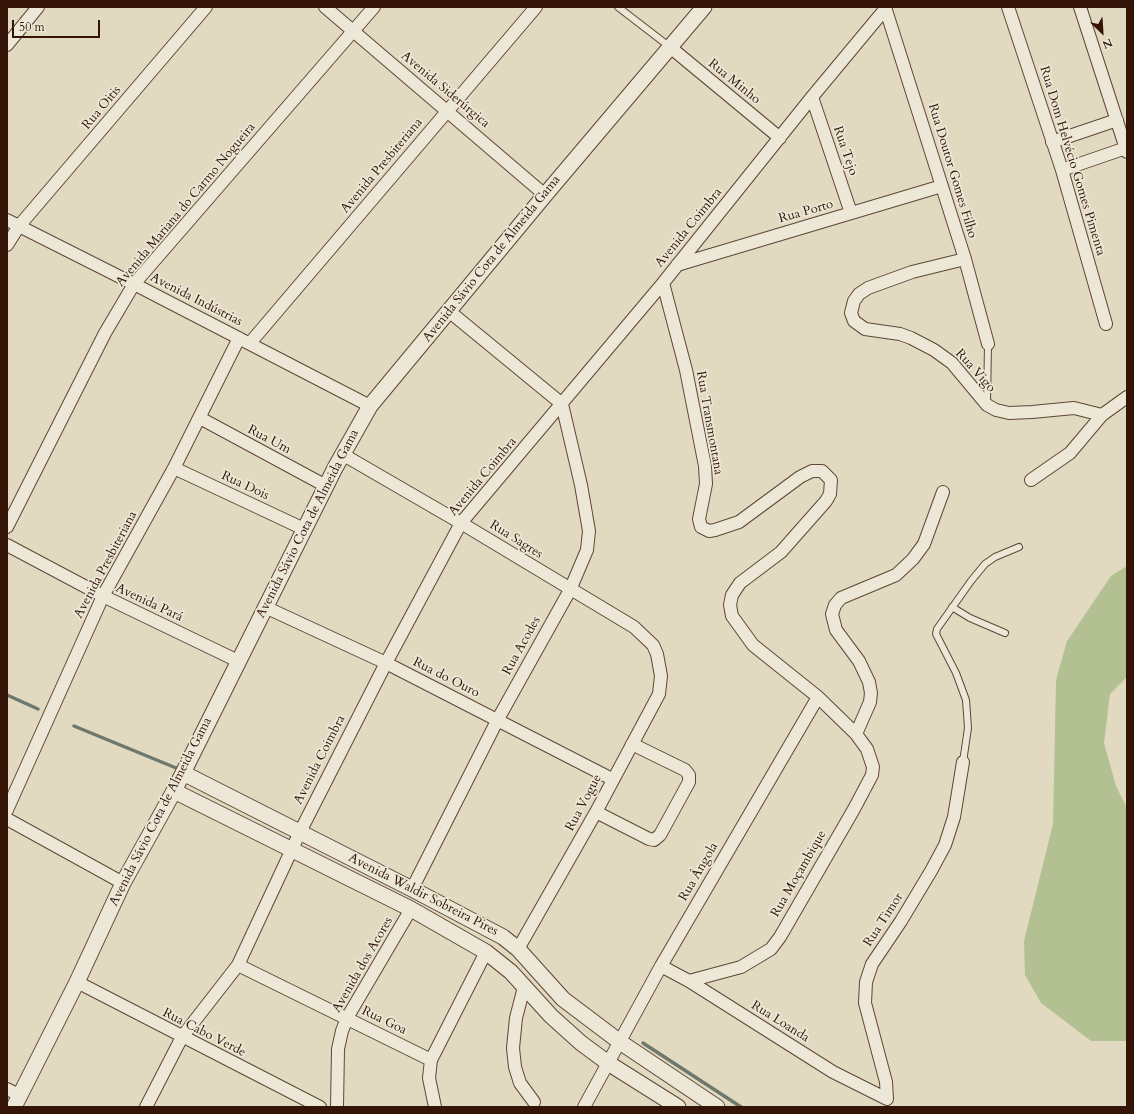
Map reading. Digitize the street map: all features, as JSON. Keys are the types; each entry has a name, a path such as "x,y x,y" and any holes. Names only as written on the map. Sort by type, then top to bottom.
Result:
{"street":[{"path":"7,45 38,7"},
{"name":"Rua Oitis","path":"7,245 19,226 206,7"},
{"name":"Avenida Siderúrgica","path":"326,7 448,110 545,195"},
{"name":"Avenida Mariana do Carmo Nogueira","path":"7,527 105,333 134,284 374,7"},
{"name":"Avenida Presbiteriana","path":"250,343 536,7"},
{"name":"Avenida Sávio Cota de Almeida Gama","path":"13,1097 77,982 123,883 174,791 342,454 370,406 450,312 545,195 704,7"},
{"name":"Rua Dom Helvécio Gomes Pimenta","path":"1008,7 1062,170 1106,324"},
{"path":"1062,170 1126,150 1080,7"},
{"name":"Avenida Coimbra","path":"146,1107 172,1053 238,965 300,832 386,663 461,523 663,283 812,97 886,8"},
{"name":"Rua Doutor Gomes Filho","path":"886,8 965,259 988,344"},
{"name":"Rua Minho","path":"670,47 780,138"},
{"name":"Rua Tejo","path":"812,97 851,214"},
{"path":"1052,142 1117,120"},
{"name":"Rua Porto","path":"677,265 942,186"},
{"name":"Avenida Indústrias","path":"7,220 250,343 370,406"},
{"name":"Rua Vigo","path":"965,259 912,272 868,288 854,300 851,313 854,321 865,329 900,334 923,343 952,363 987,405 996,410 1009,413 1074,408 1102,415"},
{"name":"Rua Transmontana","path":"663,283 686,370 705,466 706,484 699,519 701,527 709,531 739,522 800,477 812,471 822,472 831,480 830,494 826,501 781,552 740,583 732,595 730,605 732,616 753,645 818,697"},
{"path":"450,312 562,404"},
{"name":"Avenida Presbiteriana","path":"7,810 103,596 174,468 239,338"},
{"path":"1031,480 1070,453 1102,415 1127,397"},
{"name":"Rua Acodes","path":"412,889 498,719 570,590 587,550 589,531 584,499 562,404"},
{"name":"Rua Um","path":"200,418 326,486"},
{"name":"Rua Sagres","path":"342,454 461,523 570,590 634,627 654,645 660,665"},
{"name":"Rua Dois","path":"174,468 304,529"},
{"path":"856,734 870,702 871,693 869,682 859,661 836,630 832,614 835,605 842,598 896,574 913,559 924,544 943,492"},
{"name":"Avenida Pará","path":"7,545 103,596 238,661"},
{"name":"Rua do Ouro","path":"265,607 386,663 498,719 612,779"},
{"name":"Rua Vogue","path":"518,949 596,812 612,779 659,694 661,687 660,665"},
{"name":"Rua Moçambique","path":"689,981 741,967 765,953 780,937 872,775 872,758 856,734 818,697"},
{"name":"Rua Ângola","path":"584,1107 661,966 818,697"},
{"path":"596,812 649,840 654,840 660,835 689,782 689,775 685,770 632,744"},
{"name":"Rua Timor","path":"886,1099 886,1082 865,1003 866,982 872,964 908,909 945,845 954,817 963,762"},
{"name":"Avenida Waldir Sobreira Pires","path":"183,773 485,926 503,937 518,949 563,1000 620,1042 717,1107"},
{"name":"Avenida Waldir Sobreira Pires","path":"174,791 411,909 486,952 511,972 551,1016 576,1039 608,1063 678,1107"},
{"path":"7,819 123,883"},
{"name":"Avenida dos Acores","path":"337,1107 338,1050 347,1018 411,909"},
{"path":"435,1107 429,1078 431,1060 486,952"},
{"name":"Rua Goa","path":"238,965 431,1060"},
{"name":"Rua Loanda","path":"661,966 689,981 833,1072 886,1099"},
{"name":"Rua Cabo Verde","path":"77,982 182,1038 320,1107"},
{"path":"524,987 516,1018 513,1048 515,1067 520,1083 534,1102"}],"lane":[{"path":"618,7 670,47"},
{"path":"987,405 988,344"},
{"path":"963,762 968,728 966,700 956,673 936,634 936,629 985,564 995,557 1019,547"},
{"path":"952,607 970,618 1005,633"}],"green space":[{"path":"1127,566 1127,677 1110,694 1104,743 1116,786 1127,808 1127,1041 1091,1041 1041,1003 1025,975 1024,941 1053,824 1056,680 1067,641 1111,576"}],"waterway":[{"path":"7,695 38,709"},
{"path":"74,726 181,770"},
{"path":"643,1043 741,1107"}]}
